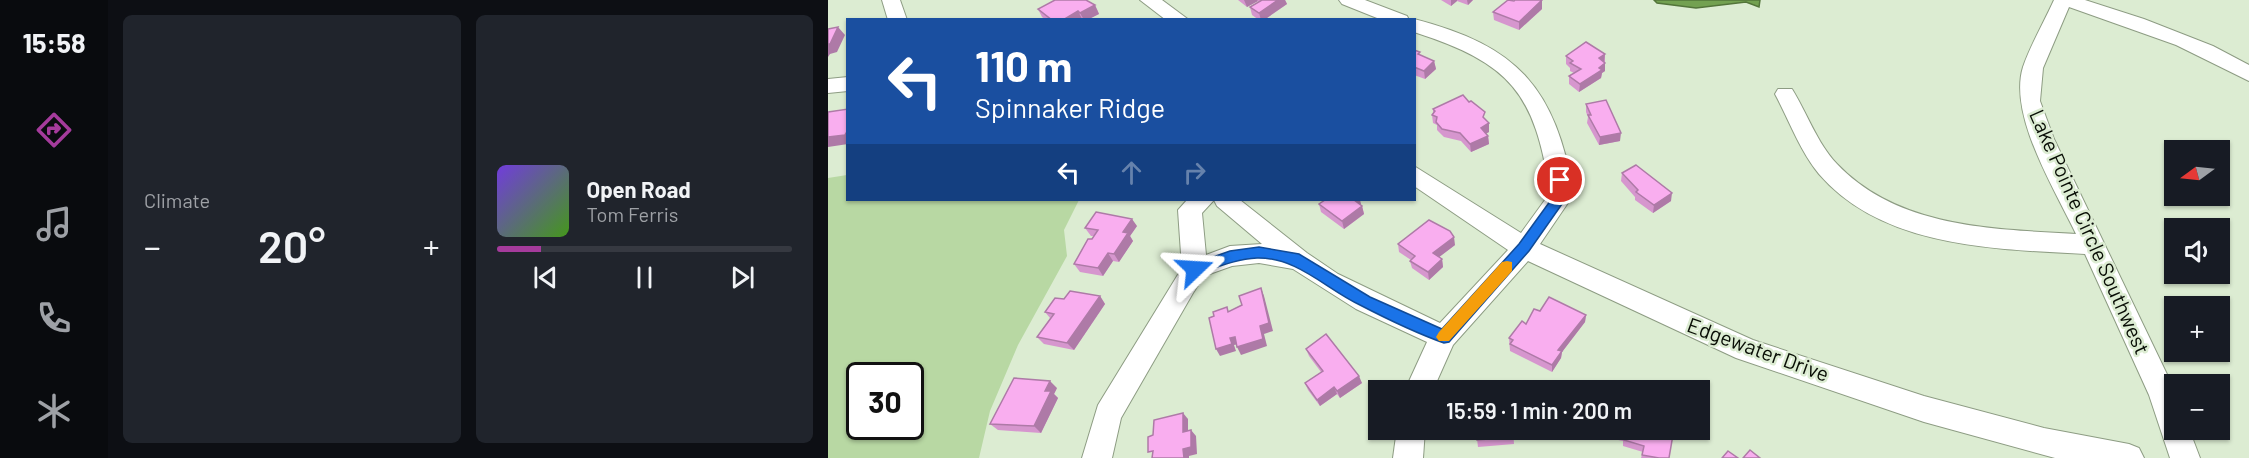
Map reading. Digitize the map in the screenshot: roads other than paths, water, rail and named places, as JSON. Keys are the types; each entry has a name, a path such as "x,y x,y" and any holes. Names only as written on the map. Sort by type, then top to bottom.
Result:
{"street":[{"path":"891,0 897,18"},
{"path":"1348,0 1395,18"},
{"path":"2065,0 2166,33 2231,62 2249,74"},
{"name":"Lake Pointe Circle Southwest","path":"2065,0 2033,68 2030,101 2043,139 2164,397"},
{"path":"1148,18 1165,10"},
{"path":"1416,26 1493,56 1520,78 1534,101 1558,166 1562,194 1524,248 1444,337 1430,361 1423,380"},
{"path":"828,86 846,84"},
{"path":"1785,94 1828,169 1862,198 1910,222 1971,236 2093,245"},
{"name":"Edgewater Drive","path":"1416,175 1524,248 1746,350 1924,409 2044,442 2129,458"},
{"path":"1097,458 1108,414 1195,269 1190,210 1201,201"},
{"path":"1226,201 1299,260 1329,281 1365,301 1444,337"},
{"path":"1195,269 1230,256 1259,253 1299,260"},
{"path":"1408,458 1410,440"},
{"name":"Lake Pointe Circle Southwest","path":"2179,440 2185,458"}]}
